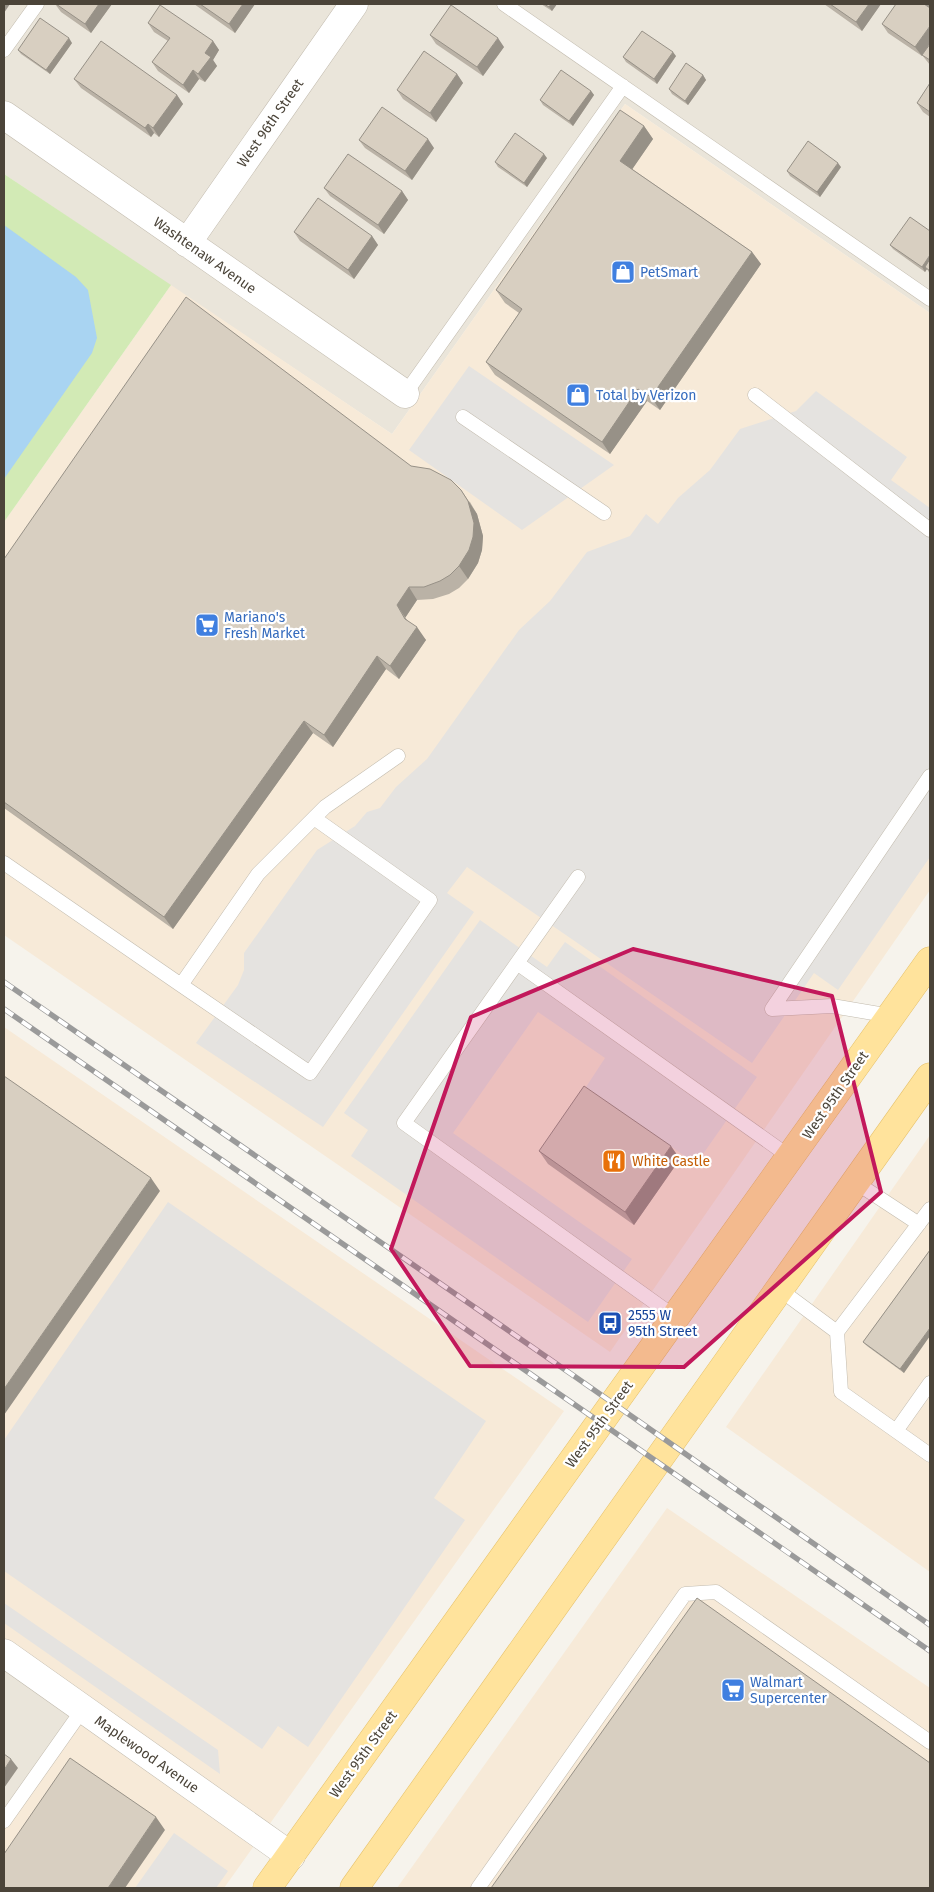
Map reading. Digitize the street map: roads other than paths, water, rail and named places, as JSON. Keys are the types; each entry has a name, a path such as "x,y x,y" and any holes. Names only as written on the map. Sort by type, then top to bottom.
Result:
{"main road":[{"name":"West 95th Street","path":"268,1888 930,960"},
{"path":"354,1888 930,1077"}],"street":[{"name":"West 96th Street","path":"187,242 354,4"},
{"name":"Washtenaw Avenue","path":"4,116 405,394"},
{"name":"Maplewood Avenue","path":"4,1653 291,1856"}],"lane":[{"path":"4,50 36,4"},
{"path":"504,4 930,299"},
{"path":"405,394 624,86"},
{"path":"755,395 930,530"},
{"path":"463,417 604,513"},
{"path":"181,985 258,874 325,807 398,756"},
{"path":"891,1016 832,1006 772,1009 930,776"},
{"path":"4,863 310,1073 430,900 314,818"},
{"path":"578,877 404,1122 676,1317"},
{"path":"517,963 790,1157"},
{"path":"855,1182 919,1224"},
{"path":"930,1209 837,1332 842,1392 930,1455"},
{"path":"779,1289 837,1332"},
{"path":"896,1431 930,1383"},
{"path":"478,1888 685,1594 716,1592 930,1742"},
{"path":"4,1821 83,1709"}],"water":[{"path":"4,225 76,277 88,290 97,338 92,353 4,479"}],"railway":[{"path":"4,982 577,1378 930,1625"},
{"path":"4,1009 930,1651"}],"place":[{"name":"PetSmart","path":"623,272"},
{"name":"Total by Verizon","path":"578,395"},
{"name":"Mariano's Fresh Market","path":"207,625"},
{"name":"White Castle","path":"614,1161"},
{"name":"2555 W 95th Street","path":"610,1323"},
{"name":"Walmart Supercenter","path":"733,1690"}]}
